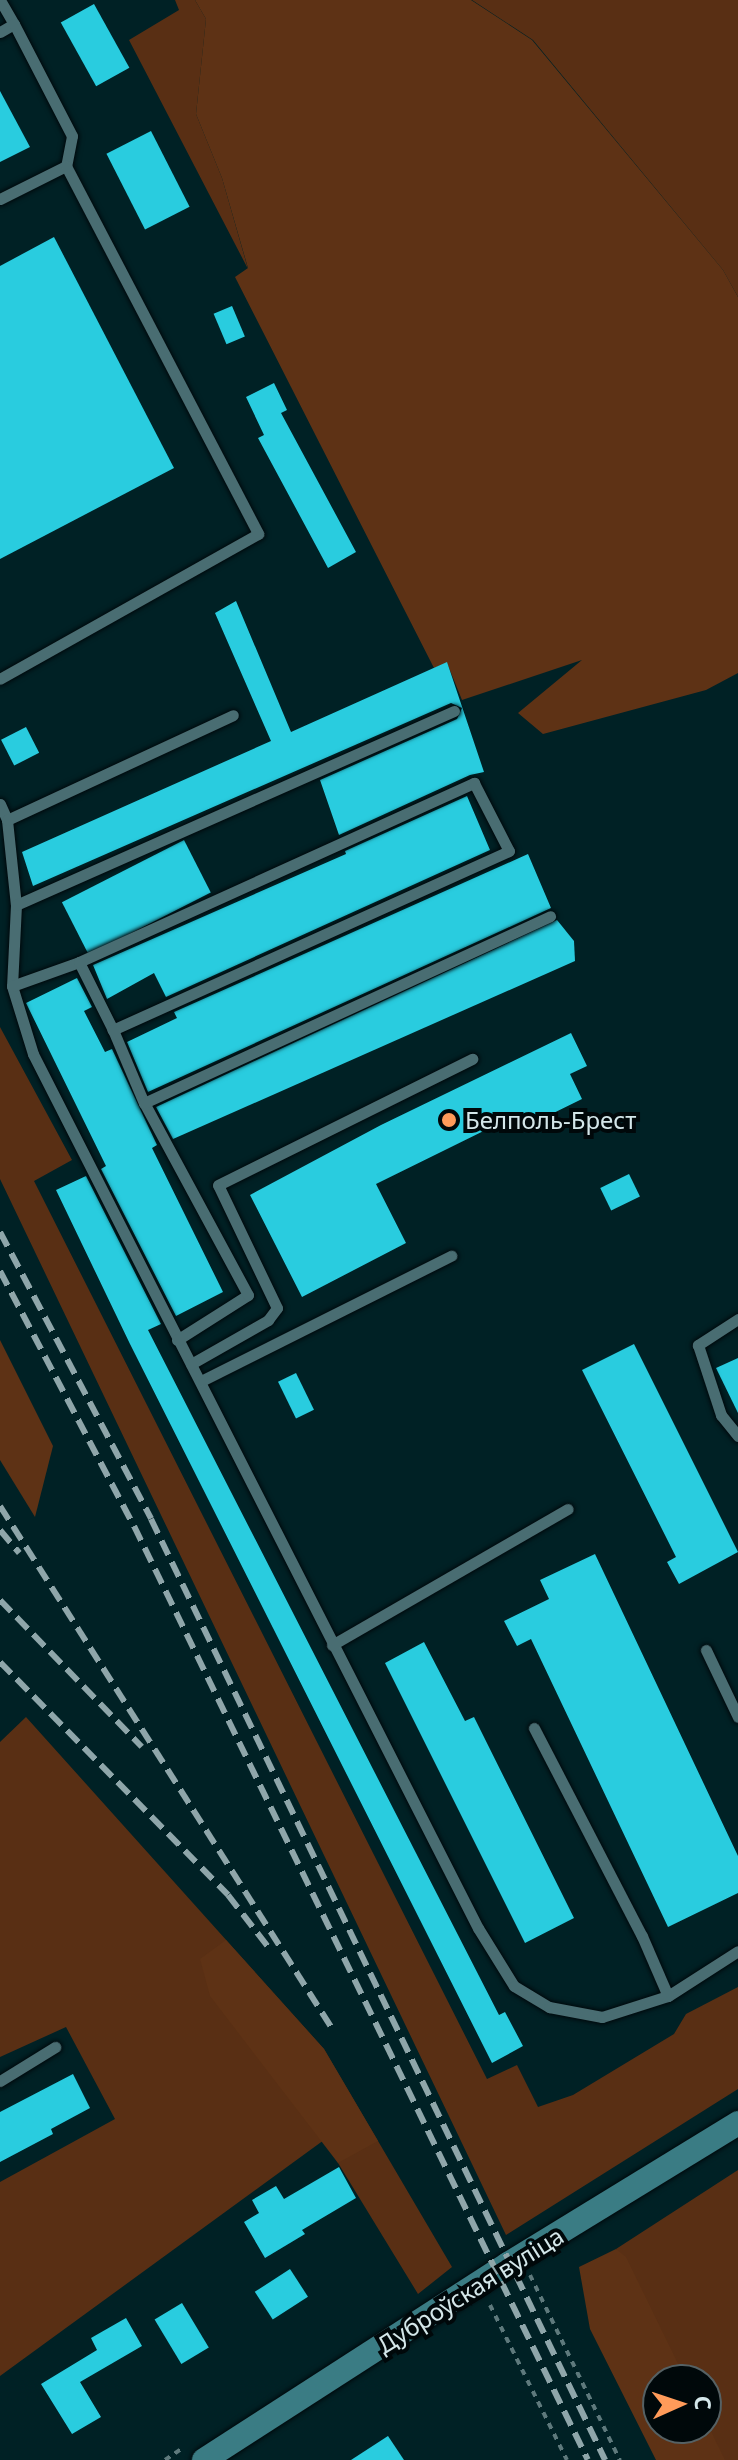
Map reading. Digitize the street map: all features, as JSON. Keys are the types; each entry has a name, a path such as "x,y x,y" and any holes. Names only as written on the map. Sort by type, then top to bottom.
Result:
{"main road":[{"name":"Дуброўская вуліца","path":"204,2460 508,2264 738,2123"}],"lane":[{"path":"0,0 72,136 66,166 258,534 0,679"},
{"path":"0,32 14,24"},
{"path":"0,199 66,166"},
{"path":"16,905 454,711"},
{"path":"7,820 233,715"},
{"path":"12,986 79,962 474,783 509,851 113,1030"},
{"path":"0,804 7,820 16,905 12,986 33,1054 478,1928 514,1986 549,2007 602,2017 668,1996 738,1951"},
{"path":"144,1103 550,916"},
{"path":"79,962 113,1030 144,1103 248,1295 177,1340"},
{"path":"191,1364 268,1320 277,1308 218,1185 472,1059"},
{"path":"201,1381 451,1256"},
{"path":"738,1319 698,1345 721,1415 738,1436"},
{"path":"332,1645 568,1509"},
{"path":"706,1650 738,1717"},
{"path":"534,1728 642,1936 668,1996"},
{"path":"0,2081 55,2047"}],"path":[{"path":"530,2275 620,2460"},
{"path":"487,2299 567,2460"}],"shaded area":[{"path":"175,0 195,0 206,19 196,114 222,178 248,269 129,40 179,10"},
{"path":"195,0 471,0 532,40 723,270 738,297 738,673 706,690 543,734 518,713 582,660 462,700 447,663 434,668 235,277 248,268 222,178 196,114 206,19"},
{"path":"472,0 738,0 738,297 723,270 533,40"},
{"path":"0,1027 72,1160 34,1181 487,2079 517,2065 538,2107 573,2095 674,2034 686,2014 738,1987 738,2089 506,2235 0,1179"},
{"path":"0,1340 53,1446 35,1517 0,1460"},
{"path":"26,1717 324,2049 452,2267 418,2294 324,2140 0,2376 0,2182 115,2119 66,2027 0,2057 0,1742"},
{"path":"226,1940 324,2049 378,2141 338,2163 210,1996 200,1959"},
{"path":"738,2170 738,2460 724,2460 716,2444 722,2444 722,2364 677,2364 616,2249"},
{"path":"616,2249 626,2257 678,2364 642,2364 642,2432 590,2329 579,2267"},
{"path":"648,2444 717,2444 725,2460 656,2460"}],"building":[{"path":"94,4 129,68 96,86 61,22"},
{"path":"0,91 30,147 0,162"},
{"path":"151,131 190,207 145,229 106,154"},
{"path":"54,237 174,468 0,559 0,266"},
{"path":"232,306 245,336 226,344 214,314"},
{"path":"274,383 287,410 281,413 356,552 328,568 258,438 264,435 246,397"},
{"path":"236,601 291,732 447,662 484,772 470,775 339,835 320,780 457,719 462,708 451,703 33,886 22,852 271,741 215,613"},
{"path":"26,727 39,753 14,766 1,740"},
{"path":"467,796 490,850 166,997 154,973 107,999 93,965 346,854 345,851"},
{"path":"184,840 211,893 89,955 62,902"},
{"path":"528,854 551,908 148,1092 127,1042 177,1018 174,1012"},
{"path":"557,920 574,941 575,961 173,1139 156,1107"},
{"path":"77,978 92,1007 84,1011 105,1052 112,1049 157,1145 152,1148 223,1292 176,1316 101,1169 106,1166 26,1003"},
{"path":"571,1033 587,1066 570,1074 582,1099 523,1128 516,1115 376,1184 406,1243 302,1297 250,1195 381,1125"},
{"path":"629,1174 640,1196 611,1210 600,1188"},
{"path":"86,1176 161,1324 148,1330 499,2015 505,2012 523,2046 492,2063 130,1344 56,1190"},
{"path":"634,1344 738,1552 679,1584 667,1562 676,1557 582,1370"},
{"path":"738,1358 738,1413 716,1368"},
{"path":"296,1373 314,1410 296,1419 278,1382"},
{"path":"595,1554 738,1856 738,1893 668,1927 531,1639 517,1646 504,1621 549,1599 540,1580"},
{"path":"424,1642 465,1721 474,1717 574,1918 525,1943 385,1663"},
{"path":"73,2074 90,2108 51,2129 53,2134 0,2162 0,2112"},
{"path":"339,2167 356,2198 302,2230 305,2234 265,2258 244,2222 259,2213 252,2200 276,2186 284,2199"},
{"path":"290,2269 308,2297 273,2320 255,2292"},
{"path":"182,2303 209,2348 181,2364 155,2319"},
{"path":"126,2318 142,2346 80,2382 101,2417 72,2434 41,2384 97,2350 91,2338"},
{"path":"388,2436 404,2460 351,2460"}],"railway":[{"path":"0,1232 151,1519 605,2460"},
{"path":"0,1271 134,1526 588,2460"},
{"path":"0,1506 333,2030"},
{"path":"0,1530 19,1553"},
{"path":"0,1600 142,1747"},
{"path":"0,1662 228,1895 269,1948"}],"place":[{"name":"Белполь-Брест","path":"449,1120"}]}
